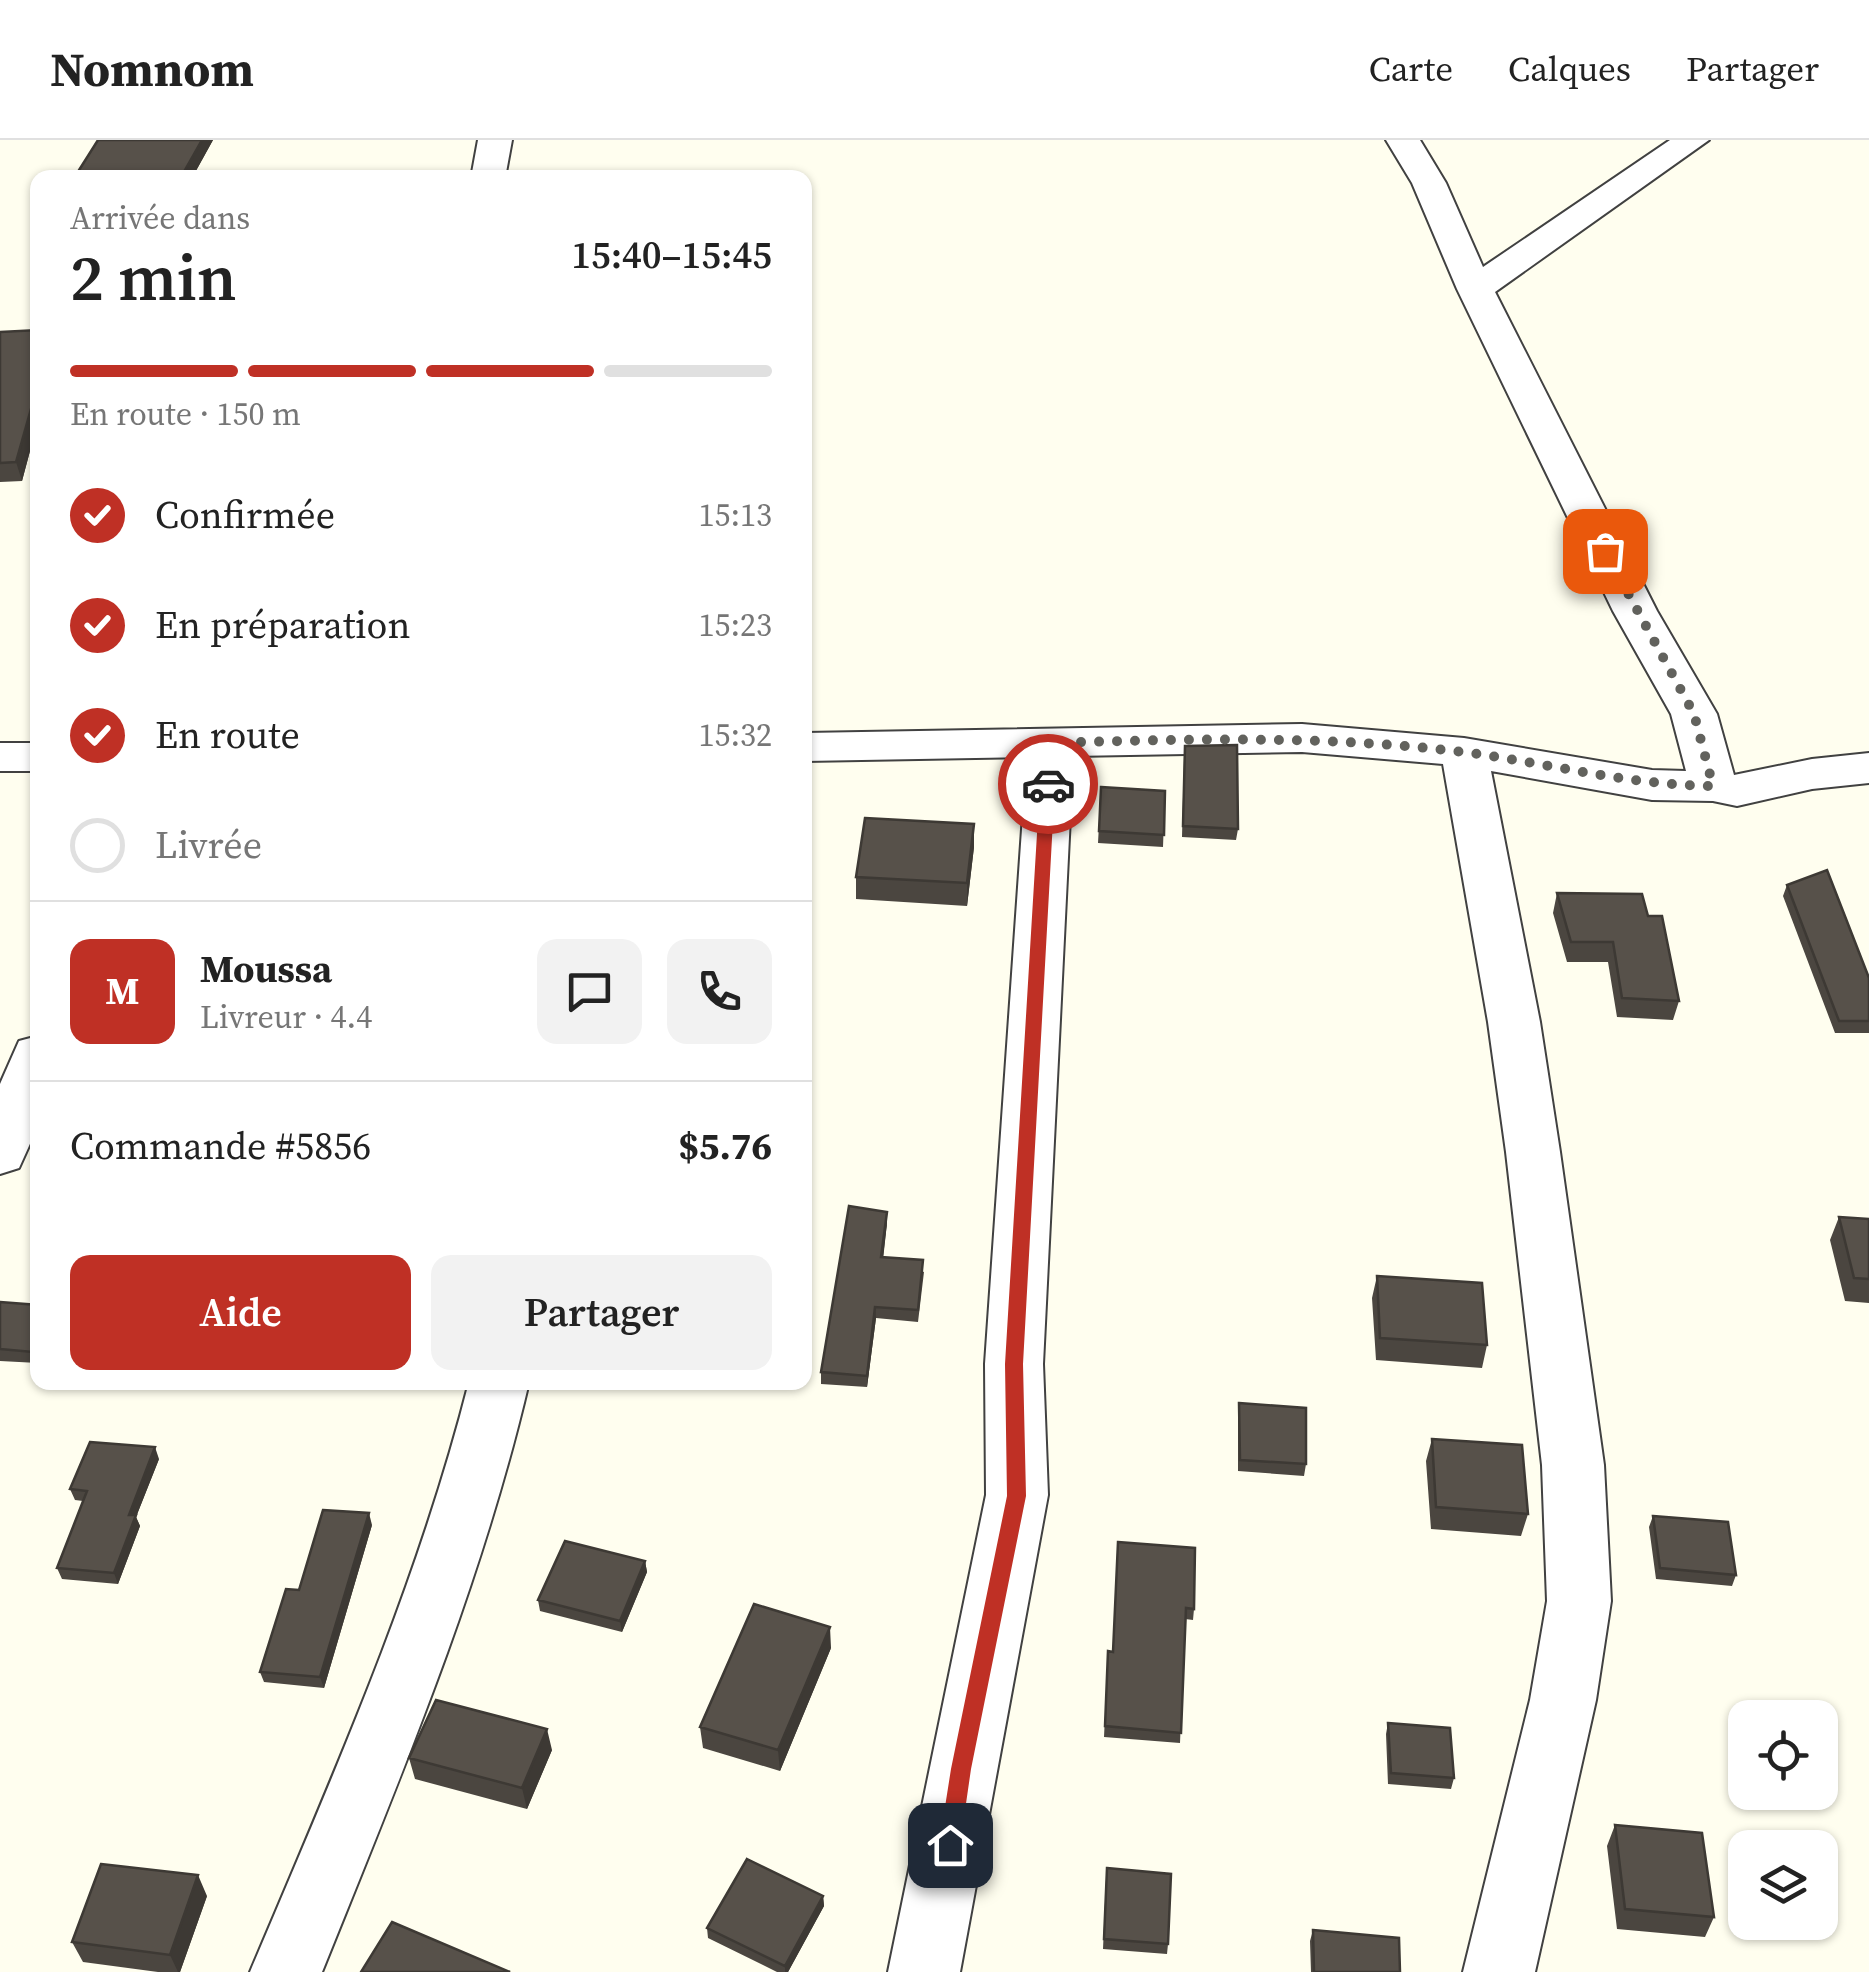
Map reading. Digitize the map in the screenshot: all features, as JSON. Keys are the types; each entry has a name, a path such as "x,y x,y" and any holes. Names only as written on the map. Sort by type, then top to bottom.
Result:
{"street":[{"path":"489,170 495,140"},
{"path":"1402,140 1429,183 1475,288 1627,594 1694,714 1713,786"},
{"path":"1475,288 1692,140"},
{"path":"812,747 1302,738 1464,752 1652,785 1713,786 1737,791 1812,774 1869,768"},
{"path":"924,1972 1017,1496 1014,1364 1050,743"},
{"path":"1464,752 1514,1022 1533,1152 1573,1465 1579,1601 1563,1700 1499,1972"},
{"path":"0,757 30,757"},
{"path":"0,1154 30,1075"},
{"path":"286,1972 441,1596 487,1440 497,1390"}],"building":[{"path":"98,140 202,140 185,170 79,170"},
{"path":"30,330 30,412 16,462 0,463 0,332"},
{"path":"1237,745 1238,829 1183,826 1185,746"},
{"path":"1101,787 1165,791 1164,835 1099,831"},
{"path":"865,818 974,824 967,883 856,877"},
{"path":"1827,870 1869,978 1869,1021 1839,1021 1787,885"},
{"path":"1557,893 1642,894 1648,916 1662,916 1679,1001 1622,998 1613,942 1571,942"},
{"path":"849,1206 887,1212 881,1257 923,1260 918,1310 875,1307 867,1376 821,1372"},
{"path":"1839,1217 1869,1219 1869,1279 1854,1278"},
{"path":"1377,1276 1482,1283 1487,1345 1380,1338"},
{"path":"0,1302 30,1304 30,1352 0,1349"},
{"path":"1239,1403 1306,1408 1306,1464 1240,1460"},
{"path":"1432,1439 1522,1445 1528,1514 1436,1507"},
{"path":"90,1442 155,1447 129,1515 136,1515 114,1573 57,1568 87,1491 70,1489"},
{"path":"323,1510 369,1513 320,1677 260,1672 286,1589 299,1590"},
{"path":"1653,1516 1728,1522 1736,1575 1660,1568"},
{"path":"565,1541 645,1561 620,1621 538,1600"},
{"path":"1118,1542 1195,1548 1194,1609 1186,1608 1181,1733 1105,1726"},
{"path":"754,1604 830,1627 778,1750 700,1727"},
{"path":"436,1700 547,1729 522,1788 409,1758"},
{"path":"1388,1723 1450,1728 1454,1778 1391,1773"},
{"path":"1615,1825 1702,1833 1714,1917 1625,1909"},
{"path":"747,1859 823,1896 785,1966 707,1928"},
{"path":"101,1864 198,1875 170,1955 72,1942"},
{"path":"1107,1868 1171,1874 1168,1944 1104,1939"},
{"path":"392,1922 510,1972 361,1972"},
{"path":"1313,1930 1399,1938 1400,1972 1314,1972"}],"way so far":[{"path":"1048,784 1050,743 1302,738 1464,752 1652,785 1713,786 1694,714 1605,551"}],"route":[{"path":"950,1845 961,1769 1017,1496 1014,1364 1048,784"}]}
